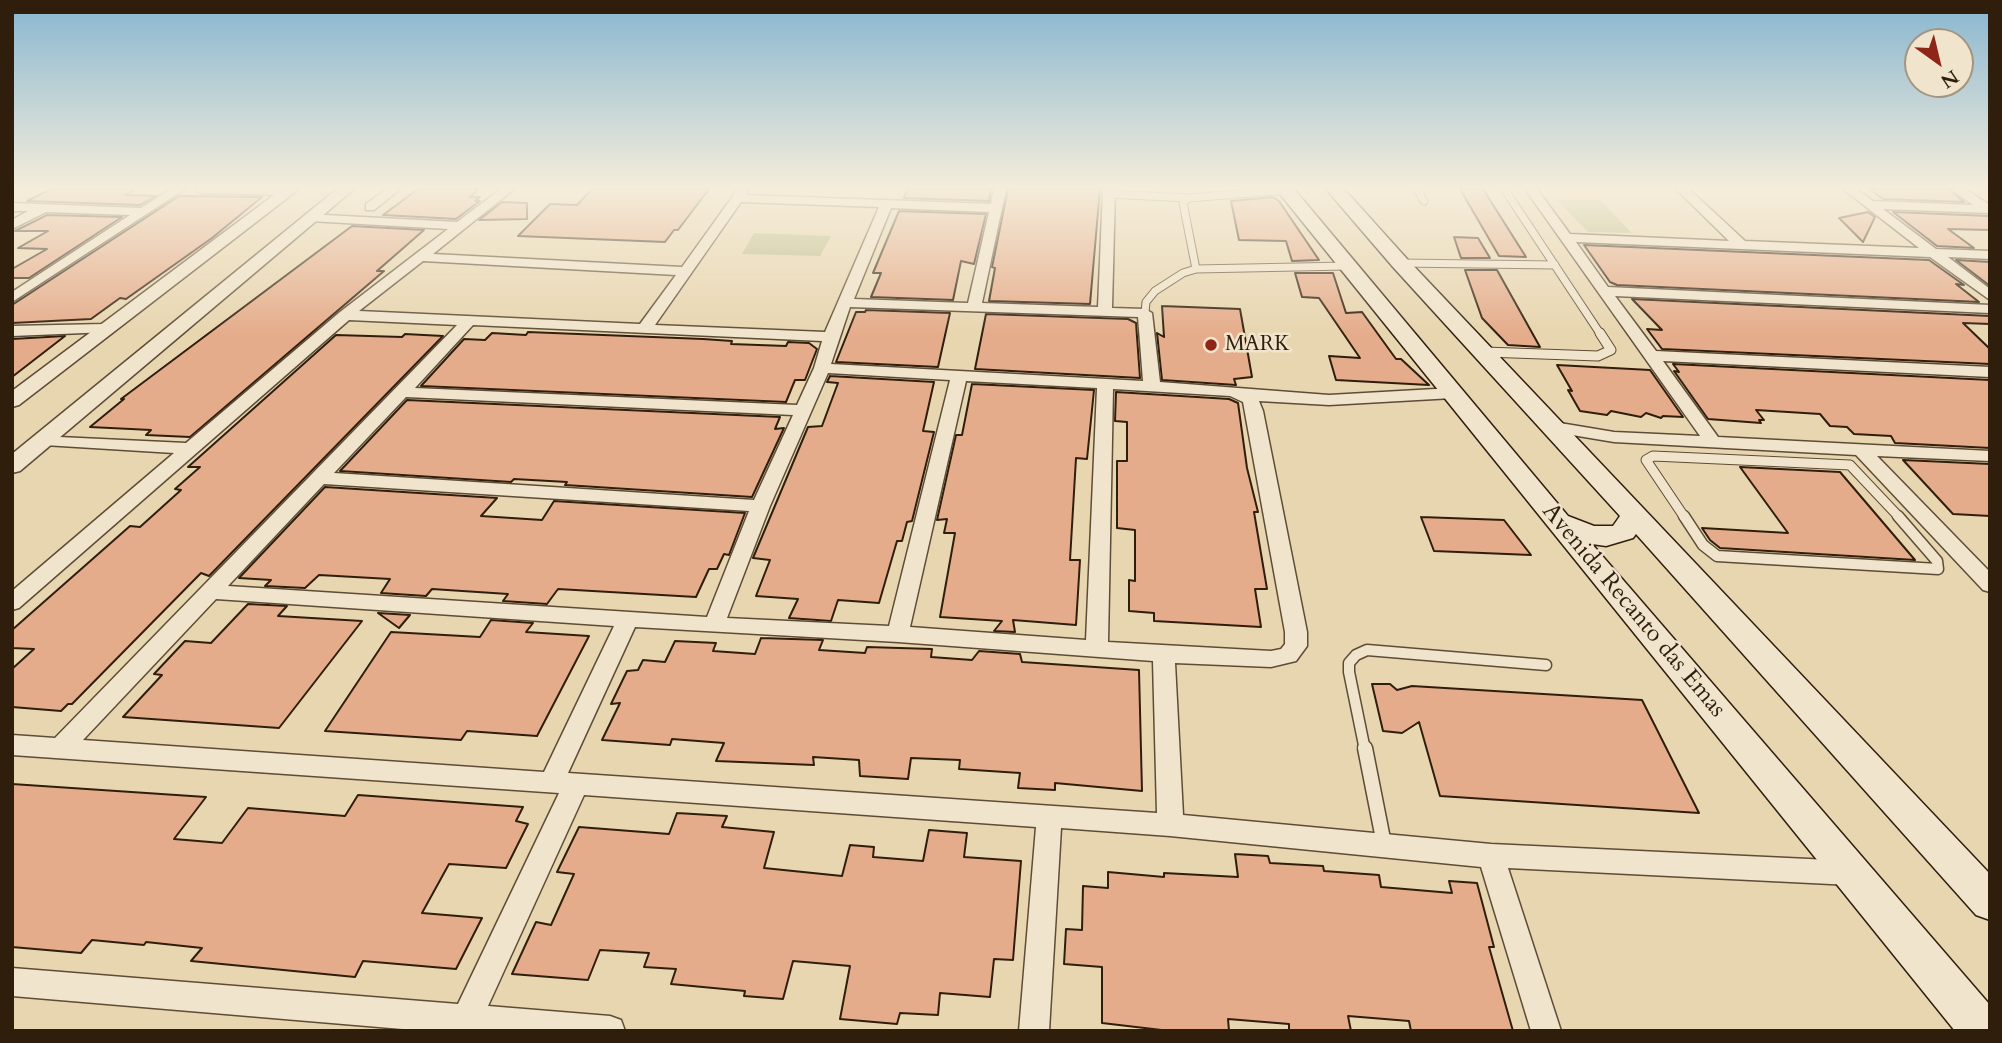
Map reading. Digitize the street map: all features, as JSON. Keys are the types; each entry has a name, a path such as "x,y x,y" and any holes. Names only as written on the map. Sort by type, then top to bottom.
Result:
{"main road":[{"name":"Avenida Recanto das Emas","path":"1324,238 1983,1031"},
{"path":"1378,238 1990,902"},
{"path":"1353,274 1384,277 1408,272"},
{"path":"1558,522 1606,537 1623,532 1635,515"}],"street":[{"path":"12,298 102,238"},
{"path":"12,401 226,238"},
{"path":"12,466 285,238"},
{"path":"12,603 345,315 447,238"},
{"path":"645,328 710,238"},
{"path":"714,625 761,506 822,368 831,337 873,238"},
{"path":"974,307 989,238"},
{"path":"1105,311 1107,238"},
{"path":"1568,238 1990,255"},
{"path":"1568,238 1712,441"},
{"path":"1733,238 1741,245"},
{"path":"1913,238 1990,296"},
{"path":"421,257 687,271"},
{"path":"196,260 226,265 258,260"},
{"path":"1605,291 1990,309"},
{"path":"847,303 1145,313 1152,386"},
{"path":"345,315 831,337"},
{"path":"60,749 468,322"},
{"path":"12,331 104,329"},
{"path":"1651,356 1990,372"},
{"path":"210,592 714,625 898,634 1164,654 1271,659 1288,655 1296,646 1296,632 1255,411 1250,399 1232,391 822,368"},
{"path":"898,634 959,377"},
{"path":"1097,649 1105,384"},
{"path":"402,392 802,410"},
{"path":"1243,395 1329,400 1453,393"},
{"path":"1554,426 1614,437 1990,456"},
{"path":"1576,452 1592,443 1614,437"},
{"path":"44,440 189,449"},
{"path":"1862,450 1990,585"},
{"path":"320,478 761,506"},
{"path":"1966,558 1990,560"},
{"path":"464,1024 628,619"},
{"path":"1164,654 1170,825"},
{"path":"12,745 1170,825 1491,856 1852,873"},
{"path":"1034,1031 1049,818"},
{"path":"1491,856 1546,1031"},
{"path":"12,982 464,1024 610,1031"}],"lane":[{"path":"1189,238 1196,269"},
{"path":"1482,352 1591,356 1609,353 1611,347 1536,238"},
{"path":"1408,272 1555,265"},
{"path":"1145,313 1146,302 1155,291 1183,273 1196,269 1353,274"},
{"path":"1914,533 1937,561 1936,570 1723,558 1703,545 1646,460 1653,456 1844,463 1857,471 1914,533 1944,535"},
{"path":"1384,844 1349,672 1349,663 1356,655 1367,650 1546,665"}],"green space":[{"path":"751,238 830,238 820,256 742,254"}],"building":[{"path":"36,238 90,238 29,278 12,278 12,269 47,249 18,248"},
{"path":"115,238 212,238 126,299 120,298 91,319 12,323 12,305"},
{"path":"336,238 415,238 377,271 384,271 190,437 146,435 151,430 90,427 124,399 121,399"},
{"path":"559,238 668,238 665,242"},
{"path":"888,238 980,238 974,264 961,261 953,300 871,297 881,273 873,273"},
{"path":"998,238 1096,238 1090,304 989,301 995,268 992,267"},
{"path":"1239,238 1304,238 1319,260 1292,261 1286,241 1239,240"},
{"path":"1454,238 1478,238 1490,258 1461,258"},
{"path":"1488,238 1514,238 1526,257 1499,256"},
{"path":"1926,238 1960,238 1974,248 1937,246"},
{"path":"1584,245 1929,260 1964,285 1956,284 1979,302 1617,285 1610,282"},
{"path":"1956,260 1990,262 1990,286"},
{"path":"1465,270 1497,270 1540,347 1508,345 1482,318"},
{"path":"1295,273 1333,273 1346,313 1362,312 1396,359 1401,359 1429,385 1336,380 1329,356 1360,358 1319,298 1302,297"},
{"path":"1632,299 1990,316 1990,324 1963,323 1990,349 1990,364 1662,349 1647,329 1662,330"},
{"path":"1162,306 1240,309 1252,377 1234,379 1236,385 1162,380 1157,333 1164,337"},
{"path":"866,310 950,313 938,367 836,362 856,312"},
{"path":"986,314 1128,319 1136,323 1140,378 975,369"},
{"path":"528,332 703,339 732,341 731,344 786,346 788,342 809,343 817,349 805,380 795,380 786,402 421,386 464,339 485,340 492,333 526,335"},
{"path":"405,334 443,336 209,576 201,573 72,704 68,704 61,711 12,707 12,669 34,649 12,648 12,630 130,526 140,527 181,490 175,489 200,467 188,467 336,335 402,337"},
{"path":"65,336 12,377 12,339"},
{"path":"1673,364 1990,380 1990,448 1895,443 1891,436 1854,434 1847,427 1830,426 1820,414 1756,410 1764,420 1759,420 1761,423 1708,419 1674,371 1679,372"},
{"path":"1557,365 1650,370 1683,417 1661,418 1646,413 1641,417 1611,411 1607,415 1580,411"},
{"path":"830,376 934,382 923,431 934,432 912,521 907,522 902,541 897,541 879,603 838,600 831,621 789,618 798,599 756,596 770,560 753,558 808,427 822,426 838,383 827,382"},
{"path":"972,384 1094,390 1087,459 1076,458 1070,560 1080,560 1076,625 1013,620 1015,632 994,631 1002,621 940,617 955,533 944,533 947,519 937,520 956,435 962,435"},
{"path":"1116,392 1229,399 1238,403 1247,468 1258,512 1254,512 1267,589 1255,589 1261,627 1154,621 1154,613 1129,611 1129,580 1135,581 1135,530 1117,528 1117,461 1127,461 1127,422 1115,421"},
{"path":"407,400 780,417 775,429 784,428 752,497 565,485 567,482 514,479 511,482 340,471"},
{"path":"1903,460 1990,464 1990,516 1953,514"},
{"path":"1740,467 1840,472 1915,560 1720,548 1702,528 1788,533"},
{"path":"325,487 497,498 481,516 542,520 554,501 745,513 729,555 724,554 717,569 709,569 696,597 558,589 547,604 503,601 508,594 432,589 426,596 381,593 390,579 319,575 305,588 265,586 271,580 239,578"},
{"path":"1421,517 1504,520 1531,555 1434,551"},
{"path":"248,604 287,606 278,616 362,621 279,728 123,717 162,675 154,674 185,641 211,643"},
{"path":"378,613 410,615 399,628"},
{"path":"491,620 533,623 526,632 589,636 537,736 467,731 461,740 325,731 391,632 480,637"},
{"path":"761,638 823,640 819,650 865,653 867,647 932,649 931,657 972,660 979,651 1020,654 1022,662 1139,670 1142,791 1055,783 1055,790 1018,788 1020,773 959,769 960,760 911,758 908,779 860,776 859,760 813,757 814,765 716,761 724,743 672,739 670,745 602,740 620,703 611,704 627,671 638,670 643,660 665,662 675,641 716,643 713,651 755,654"},
{"path":"1372,684 1390,684 1397,690 1412,686 1642,700 1699,813 1440,796 1419,722 1402,733 1383,731"},
{"path":"12,784 206,797 174,839 222,843 248,808 345,816 358,795 523,807 516,821 528,824 506,868 449,864 422,913 482,918 456,969 363,961 355,977 191,961 202,948 146,942 144,945 92,940 81,953 12,947"},
{"path":"677,813 727,816 722,827 774,832 764,868 842,876 850,845 874,847 873,857 923,861 929,830 967,833 964,857 1021,861 1013,960 994,959 990,997 940,993 938,1015 900,1013 897,1024 840,1019 850,966 793,961 783,999 744,996 745,991 671,984 676,969 644,967 649,953 600,950 588,980 512,974 536,922 551,925 574,874 557,872 579,827 669,834"},
{"path":"1235,854 1268,856 1270,863 1323,866 1324,871 1379,875 1381,887 1452,893 1449,881 1477,883 1494,947 1489,947 1513,1031 1411,1031 1409,1021 1348,1016 1351,1031 1289,1031 1289,1024 1228,1019 1229,1031 1170,1031 1102,1023 1102,967 1064,964 1066,929 1082,930 1083,886 1108,888 1108,872 1164,877 1164,873 1238,877"}],"place":[{"name":"MARK","path":"1211,345"}]}
